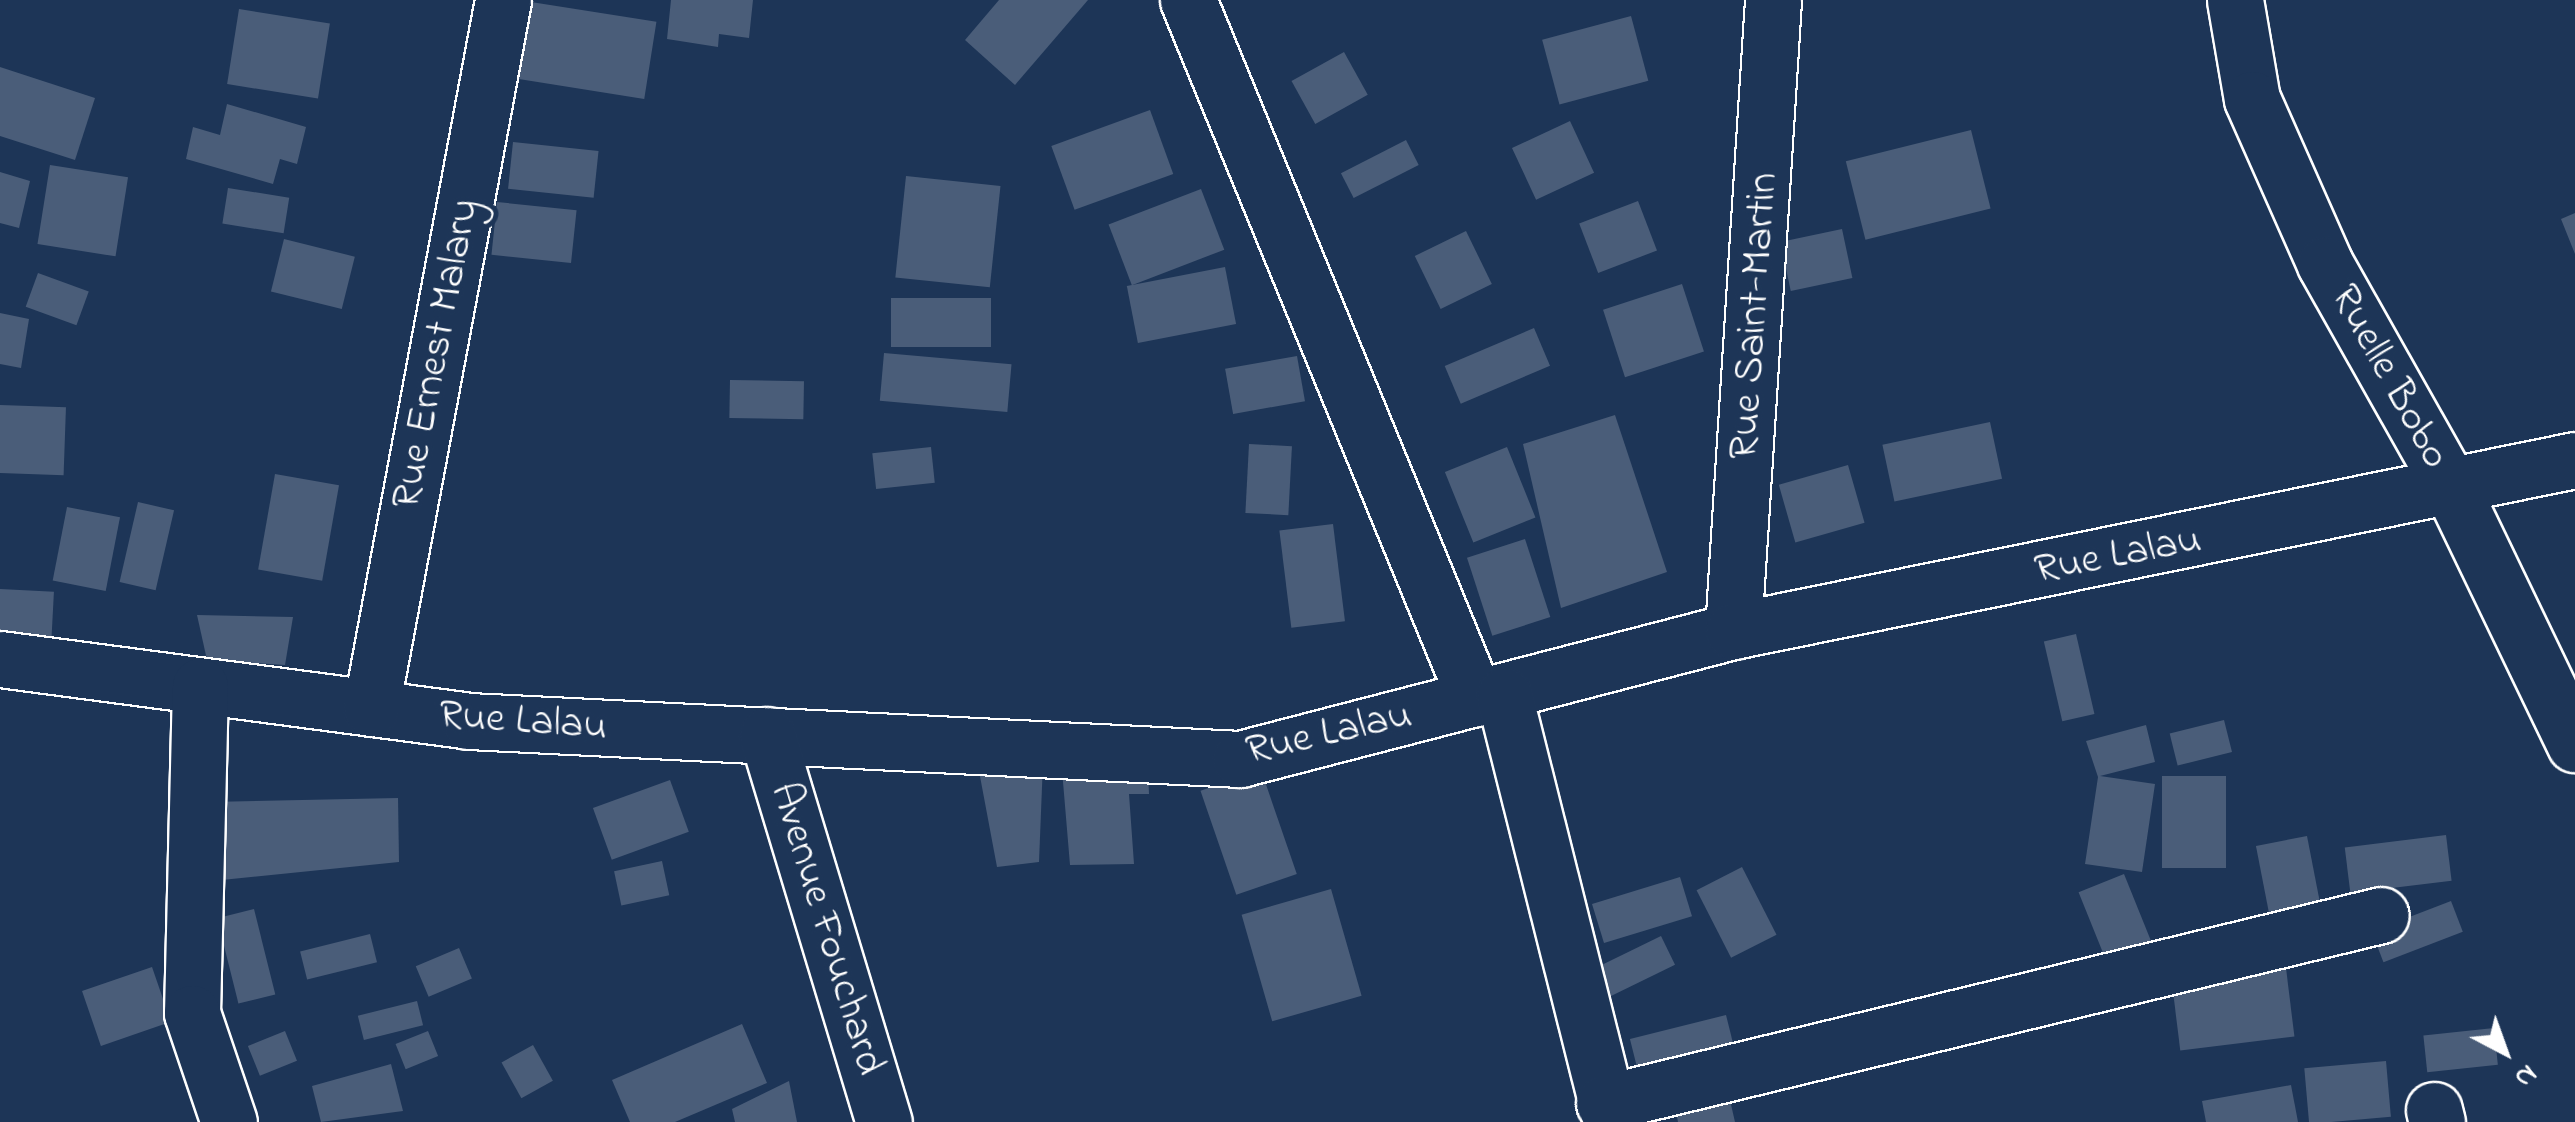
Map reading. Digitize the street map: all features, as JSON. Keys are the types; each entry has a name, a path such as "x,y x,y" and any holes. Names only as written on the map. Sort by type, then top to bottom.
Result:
{"street":[{"name":"Rue Ernest Malary","path":"371,708 502,0"},
{"path":"1188,0 1489,697 1607,1112 2381,915"},
{"name":"Rue Saint-Martin","path":"1733,632 1774,0"},
{"name":"Ruelle Bobo","path":"2235,0 2252,99 2303,215 2453,491 2575,744"},
{"name":"Rue Lalau","path":"0,660 371,708 768,736 1240,759 1733,632 2453,491 2575,460"},
{"path":"200,686 192,1013 230,1122"},
{"name":"Avenue Fouchard","path":"768,736 884,1122"}],"building":[{"path":"671,0 753,0 749,38 719,34 718,47 667,39"},
{"path":"999,0 1088,0 1015,85 965,40"},
{"path":"531,2 656,22 644,99 519,79"},
{"path":"239,9 330,23 318,98 227,84"},
{"path":"1631,16 1648,81 1559,105 1542,40"},
{"path":"1344,52 1368,95 1315,124 1292,81"},
{"path":"0,67 95,98 75,160 0,136"},
{"path":"227,104 306,127 297,164 280,159 273,184 186,159 193,127 220,135"},
{"path":"1150,110 1173,174 1075,210 1051,146"},
{"path":"1570,121 1594,173 1536,200 1512,148"},
{"path":"1971,130 1991,209 1865,240 1846,161"},
{"path":"1406,140 1419,165 1354,198 1341,173"},
{"path":"513,142 599,151 594,198 508,189"},
{"path":"50,165 128,177 116,256 37,244"},
{"path":"0,172 30,181 19,228 0,223"},
{"path":"906,176 1000,186 990,287 895,277"},
{"path":"228,188 289,198 284,233 222,224"},
{"path":"1201,189 1224,250 1132,285 1109,224"},
{"path":"1638,201 1657,250 1598,273 1579,224"},
{"path":"497,202 577,210 571,263 491,255"},
{"path":"2575,213 2575,254 2561,219"},
{"path":"1842,229 1852,278 1791,291 1780,242"},
{"path":"1466,231 1492,284 1441,309 1415,256"},
{"path":"284,239 355,257 342,309 271,291"},
{"path":"1225,267 1236,324 1138,343 1127,286"},
{"path":"38,273 89,291 76,325 26,307"},
{"path":"1682,284 1704,352 1625,377 1603,310"},
{"path":"891,298 991,298 991,347 891,347"},
{"path":"0,313 29,319 21,368 0,364"},
{"path":"1534,328 1550,366 1461,404 1445,366"},
{"path":"884,353 1012,364 1007,412 880,401"},
{"path":"1297,356 1305,401 1233,414 1225,369"},
{"path":"730,380 804,381 803,419 729,418"},
{"path":"0,405 66,407 64,475 0,473"},
{"path":"1615,415 1667,572 1561,608 1523,444"},
{"path":"1990,422 2002,479 1894,502 1882,445"},
{"path":"1249,444 1292,446 1288,515 1245,513"},
{"path":"931,447 935,483 876,489 872,453"},
{"path":"1507,447 1535,517 1473,543 1445,472"},
{"path":"1848,465 1865,523 1795,543 1779,485"},
{"path":"275,474 339,485 322,581 258,570"},
{"path":"138,502 174,510 156,590 120,582"},
{"path":"67,507 120,517 106,591 53,581"},
{"path":"1333,524 1345,621 1291,628 1279,531"},
{"path":"1525,539 1550,617 1492,636 1467,558"},
{"path":"0,589 54,592 51,657 0,654"},
{"path":"197,615 293,617 285,665 207,660"},
{"path":"2076,634 2094,714 2062,721 2044,641"},
{"path":"2224,720 2232,752 2178,766 2170,734"},
{"path":"2146,725 2155,762 2100,776 2155,784 2142,872 2085,864 2098,777 2086,741"},
{"path":"1043,762 1039,862 997,867 979,771"},
{"path":"1148,768 1149,794 1129,794 1134,864 1070,865 1062,770"},
{"path":"1261,770 1297,874 1236,895 1200,791"},
{"path":"2162,776 2226,776 2226,868 2162,868"},
{"path":"670,780 689,832 612,860 593,808"},
{"path":"398,798 399,862 212,881 209,802"},
{"path":"2446,835 2452,881 2350,893 2345,847"},
{"path":"2307,836 2322,916 2271,925 2256,846"},
{"path":"662,861 669,895 621,905 614,871"},
{"path":"1742,867 1777,935 1731,958 1697,890"},
{"path":"2124,874 2157,955 2111,973 2079,892"},
{"path":"1680,877 1692,916 1604,943 1592,904"},
{"path":"1331,889 1362,996 1272,1021 1242,915"},
{"path":"2451,901 2463,932 2383,962 2372,931"},
{"path":"254,909 275,994 238,1004 217,918"},
{"path":"370,934 377,962 307,980 300,951"},
{"path":"1661,936 1675,965 1598,1002 1584,974"},
{"path":"459,948 472,978 429,997 416,966"},
{"path":"152,967 171,1022 101,1046 82,991"},
{"path":"2286,968 2294,1036 2180,1051 2172,982"},
{"path":"417,1001 423,1025 364,1040 358,1016"},
{"path":"1726,1015 1735,1051 1639,1075 1630,1039"},
{"path":"742,1024 767,1083 675,1122 630,1122 612,1080"},
{"path":"2494,1028 2498,1065 2427,1072 2423,1035"},
{"path":"285,1031 297,1061 260,1076 248,1046"},
{"path":"428,1031 438,1056 406,1069 396,1044"},
{"path":"533,1045 553,1081 521,1098 502,1062"},
{"path":"2386,1061 2391,1117 2309,1122 2304,1068"},
{"path":"391,1064 403,1111 321,1122 312,1086"},
{"path":"789,1081 797,1122 735,1122 732,1109"},
{"path":"2291,1085 2298,1122 2206,1122 2202,1101"},
{"path":"1727,1087 1735,1122 1678,1122 1673,1096"}]}
